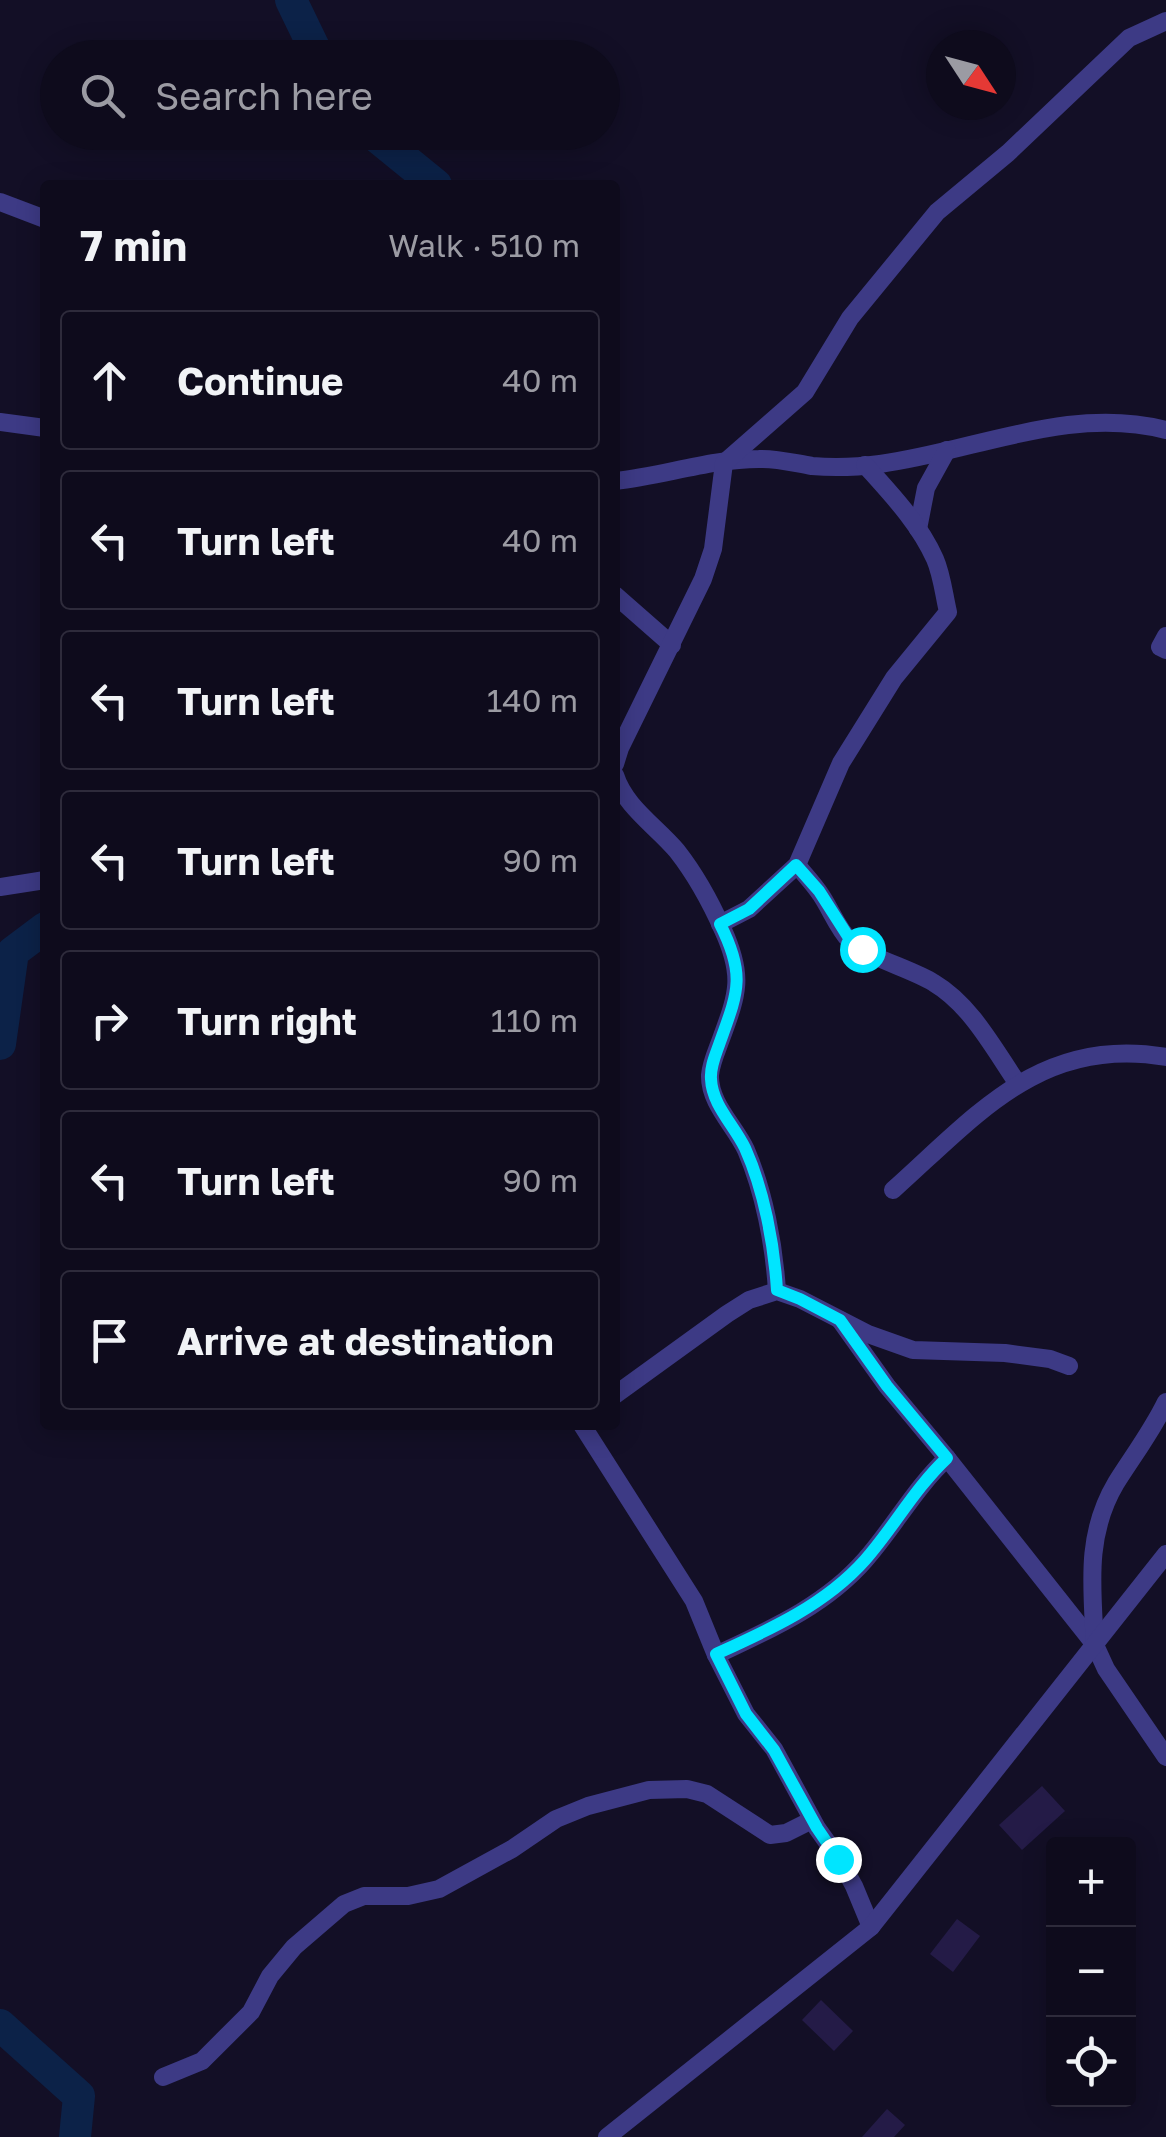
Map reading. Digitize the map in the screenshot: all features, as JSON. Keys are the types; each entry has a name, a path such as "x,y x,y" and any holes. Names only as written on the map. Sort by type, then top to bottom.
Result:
{"street":[{"path":"620,748 703,579 713,549 724,463 805,392 850,318 938,212 1008,153 1129,38 1166,22"},
{"path":"0,202 40,217"},
{"path":"0,422 40,427"},
{"path":"620,480 758,458 816,466 865,465 1094,422 1128,422 1166,430"},
{"path":"918,528 926,488 947,450"},
{"path":"720,924 749,909 796,865 841,764 894,678 948,612 936,563 918,528 865,465"},
{"path":"620,598 672,645"},
{"path":"1166,636 1160,647 1166,650"},
{"path":"620,789 687,864 735,961 738,977 730,1018 713,1061 712,1091 746,1150 774,1258 777,1290"},
{"path":"796,865 819,891 851,941 950,995 976,1023 1018,1084"},
{"path":"0,887 40,881"},
{"path":"893,1190 981,1110 1018,1084 1067,1060 1141,1054 1166,1057"},
{"path":"620,1391 727,1314 749,1300 777,1290 913,1350 1005,1353 1050,1359 1069,1366"},
{"path":"840,1320 887,1386 1094,1645 1166,1757"},
{"path":"1094,1645 1094,1541 1116,1483 1166,1402"},
{"path":"585,1430 694,1601 746,1714 774,1750 854,1886 871,1927"},
{"path":"716,1654 797,1616 836,1586 861,1564 947,1458"},
{"path":"607,2137 871,1927 1166,1554"},
{"path":"163,2077 202,2060 252,2012 270,1976 294,1947 344,1904 364,1896 408,1896 439,1890 556,1819 588,1806 649,1790 686,1789 707,1794 770,1835 786,1833 812,1820"}],"building":[{"path":"1042,1786 1065,1811 1022,1850 999,1825"},
{"path":"957,1919 980,1936 953,1972 930,1954"},
{"path":"821,2000 853,2031 834,2051 802,2020"},
{"path":"887,2109 905,2125 894,2137 862,2137"}],"waterway":[{"path":"291,0 310,40"},
{"path":"393,150 430,180"},
{"path":"0,1044 13,952 40,932"},
{"path":"0,2025 79,2096 75,2137"}],"route":[{"path":"838,1859 774,1750 746,1714 716,1654 797,1616 836,1586 861,1564 947,1458 887,1386 840,1320 777,1290 758,1188 746,1150 712,1091 710,1075 730,1018 738,977 720,924 749,909 796,865 819,891 843,931 862,949"}]}
